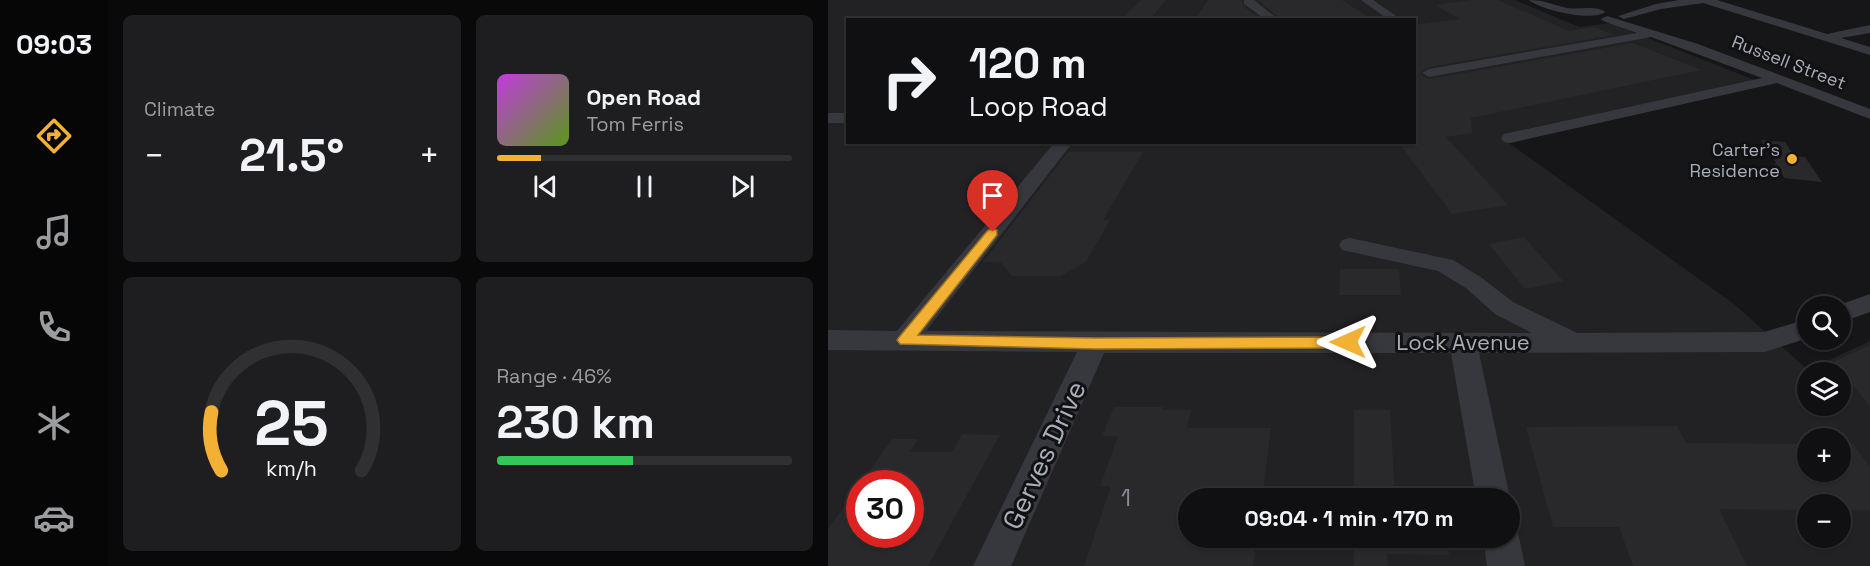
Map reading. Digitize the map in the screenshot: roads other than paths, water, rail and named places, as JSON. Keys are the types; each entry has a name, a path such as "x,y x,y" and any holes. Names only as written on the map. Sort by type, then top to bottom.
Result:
{"street":[{"path":"1249,0 1248,2 1271,18"},
{"path":"1366,0 1394,18"},
{"path":"1539,2 1569,15 1604,15 1668,3 1701,0"},
{"path":"1706,0 1870,51"},
{"path":"1604,15 1619,19 1668,3"},
{"name":"Russell Street","path":"1604,15 1658,33 1870,114"},
{"name":"Russell Street","path":"1624,16 1658,33"},
{"path":"1826,37 1870,29"},
{"path":"1429,73 1658,33"},
{"path":"1510,138 1777,79"},
{"path":"828,118 846,118"},
{"path":"905,340 1063,144"},
{"path":"1350,245 1445,265 1504,308 1572,342"},
{"path":"1851,310 1870,302"},
{"name":"Lock Avenue","path":"828,340 1095,343 1765,342 1797,332"},
{"path":"1463,342 1491,488"},
{"name":"Gerves Drive","path":"992,566 1095,343"},
{"path":"1502,548 1506,566"}],"place":[{"name":"Carter's Residence","path":"1792,159"}]}
